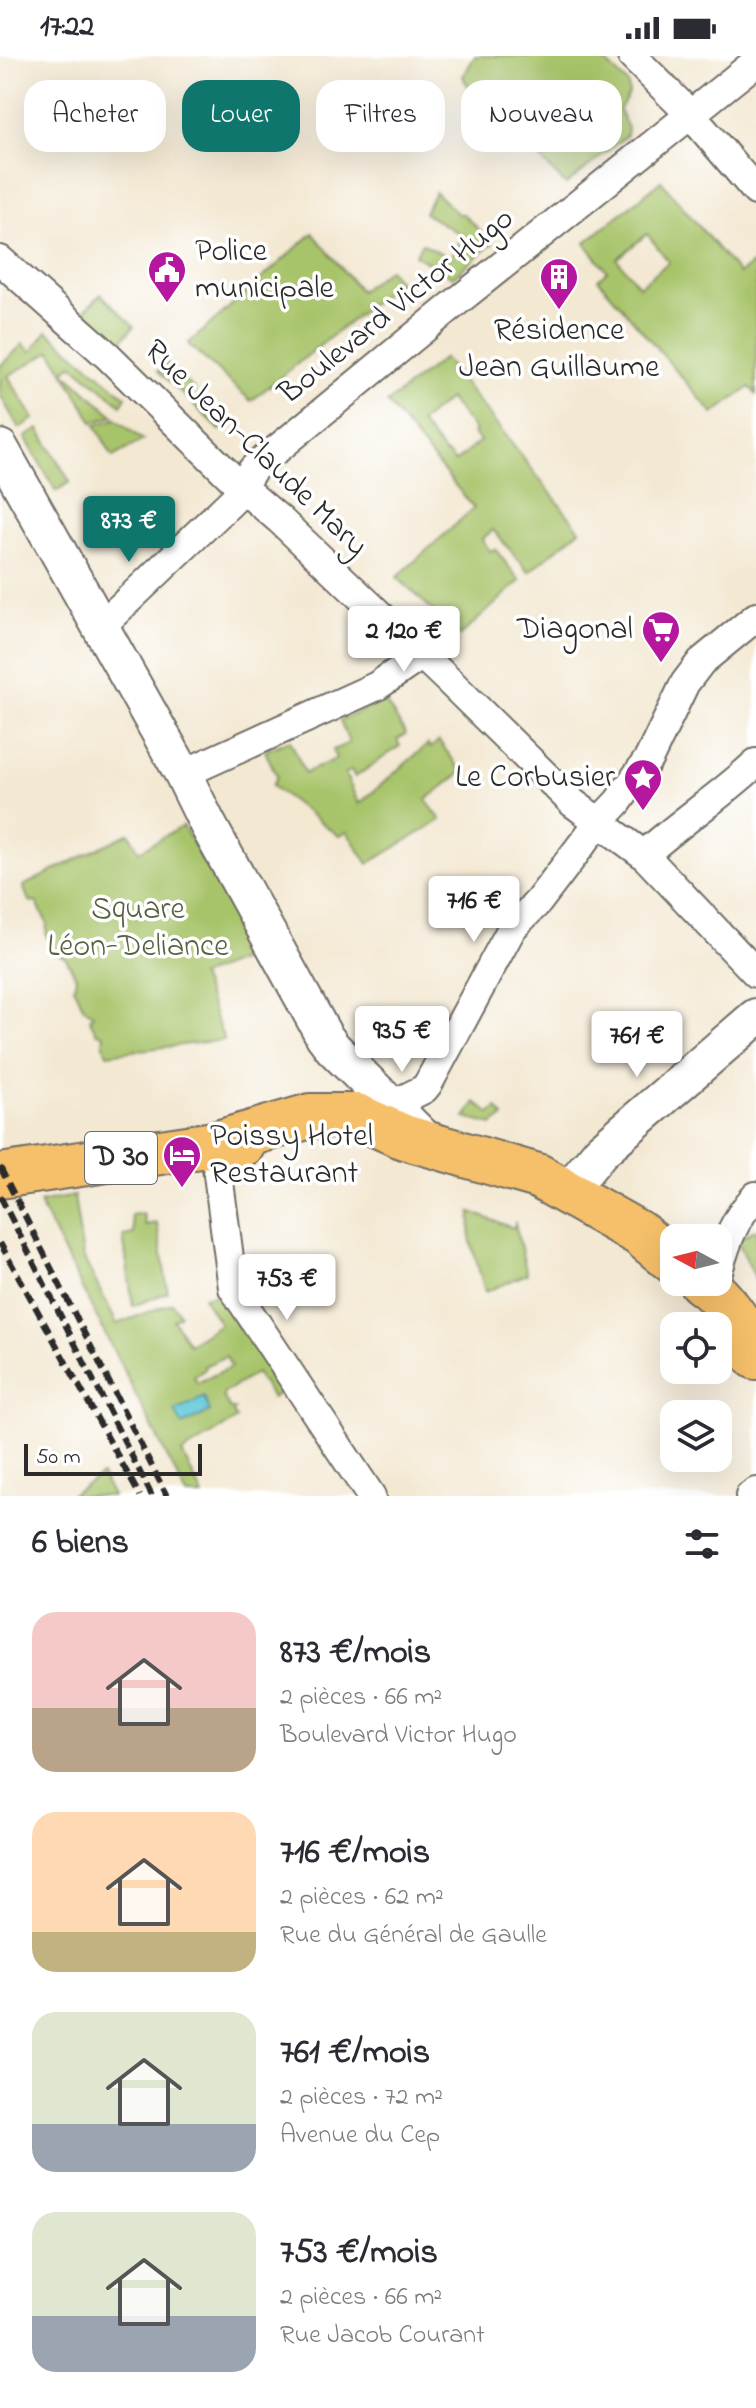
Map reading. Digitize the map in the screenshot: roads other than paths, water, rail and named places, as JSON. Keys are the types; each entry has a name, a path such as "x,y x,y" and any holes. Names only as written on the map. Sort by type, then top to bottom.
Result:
{"main road":[{"name":"D 30","path":"0,1176 214,1144 310,1116 385,1128 538,1176 640,1234 660,1250"},
{"path":"722,1296 740,1321 756,1357"}],"street":[{"path":"632,56 691,115 756,191"},
{"name":"Boulevard Victor Hugo","path":"101,626 233,500 253,469 756,62"},
{"name":"Rue Jean-Claude Mary","path":"0,260 117,365 573,803 644,855 756,973"},
{"path":"0,448 183,774 277,952 333,1048 385,1128 428,1084 512,928 538,902 649,758 685,683 701,662 756,617"},
{"path":"183,774 377,686 422,655"},
{"path":"644,855 665,835 727,791 756,763"},
{"path":"567,1192 601,1151 756,1017"},
{"path":"214,1144 233,1288 371,1496"},
{"path":"732,1225 756,1196"},
{"path":"750,1496 756,1492"}],"water":[{"path":"204,1397 210,1412 182,1425 175,1411"}],"railway":[{"path":"0,1167 167,1496"},
{"path":"0,1196 152,1496"},
{"path":"0,1243 140,1496"}],"place":[{"name":"Police municipale","path":"167,304"},
{"name":"Résidence Jean Guillaume","path":"559,311"},
{"name":"Diagonal","path":"661,664"},
{"name":"Le Corbusier","path":"643,812"},
{"name":"Poissy Hotel Restaurant","path":"182,1189"}],"park label":[{"name":"Square Léon-Deliance","path":"138,928"}]}
